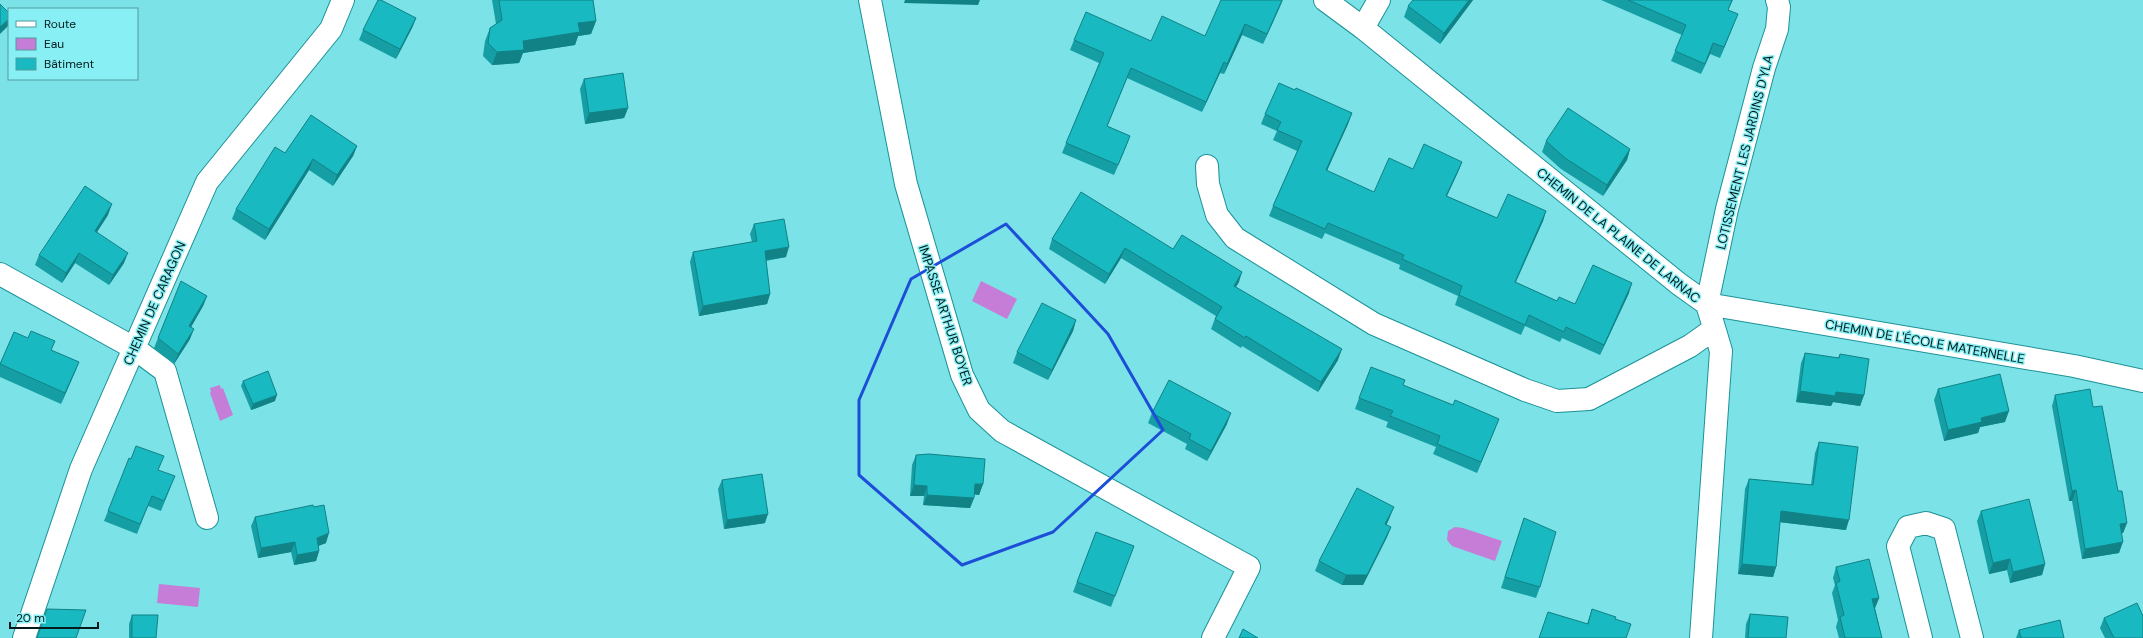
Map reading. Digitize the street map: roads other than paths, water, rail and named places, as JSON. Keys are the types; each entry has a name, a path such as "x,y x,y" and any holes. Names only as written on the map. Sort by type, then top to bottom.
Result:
{"street":[{"name":"CHEMIN DE CARAGON","path":"24,638 81,469 207,182 332,29 343,0"},
{"name":"IMPASSE ARTHUR BOYER","path":"870,0 906,184 962,375 980,410 1002,431 1249,567 1213,638"},
{"name":"CHEMIN DE LA PLAINE DE LARNAC","path":"1325,0 1363,28 1679,284 1707,304 1721,351 1701,638"},
{"path":"1363,28 1379,0"},
{"name":"LOTISSEMENT LES JARDINS D'YLA","path":"1707,304 1729,202 1764,68 1777,30 1779,7 1777,0"},
{"path":"1207,166 1208,184 1217,215 1235,238 1374,324 1525,390 1558,401 1589,399 1690,346 1714,329"},
{"path":"0,274 134,348 165,371 207,518"},
{"name":"CHEMIN DE L'ÉCOLE MATERNELLE","path":"1707,304 2074,366 2143,381"},
{"path":"1921,638 1898,546 1908,527 1926,523 1944,529 1972,638"}],"water":[{"path":"981,281 1017,299 1007,319 972,301"},
{"path":"220,385 221,389 223,388 233,415 220,421 210,393 210,388"},
{"path":"1455,527 1463,528 1502,541 1495,561 1452,546 1447,540 1448,531"},
{"path":"159,584 200,588 198,607 157,603"}]}
